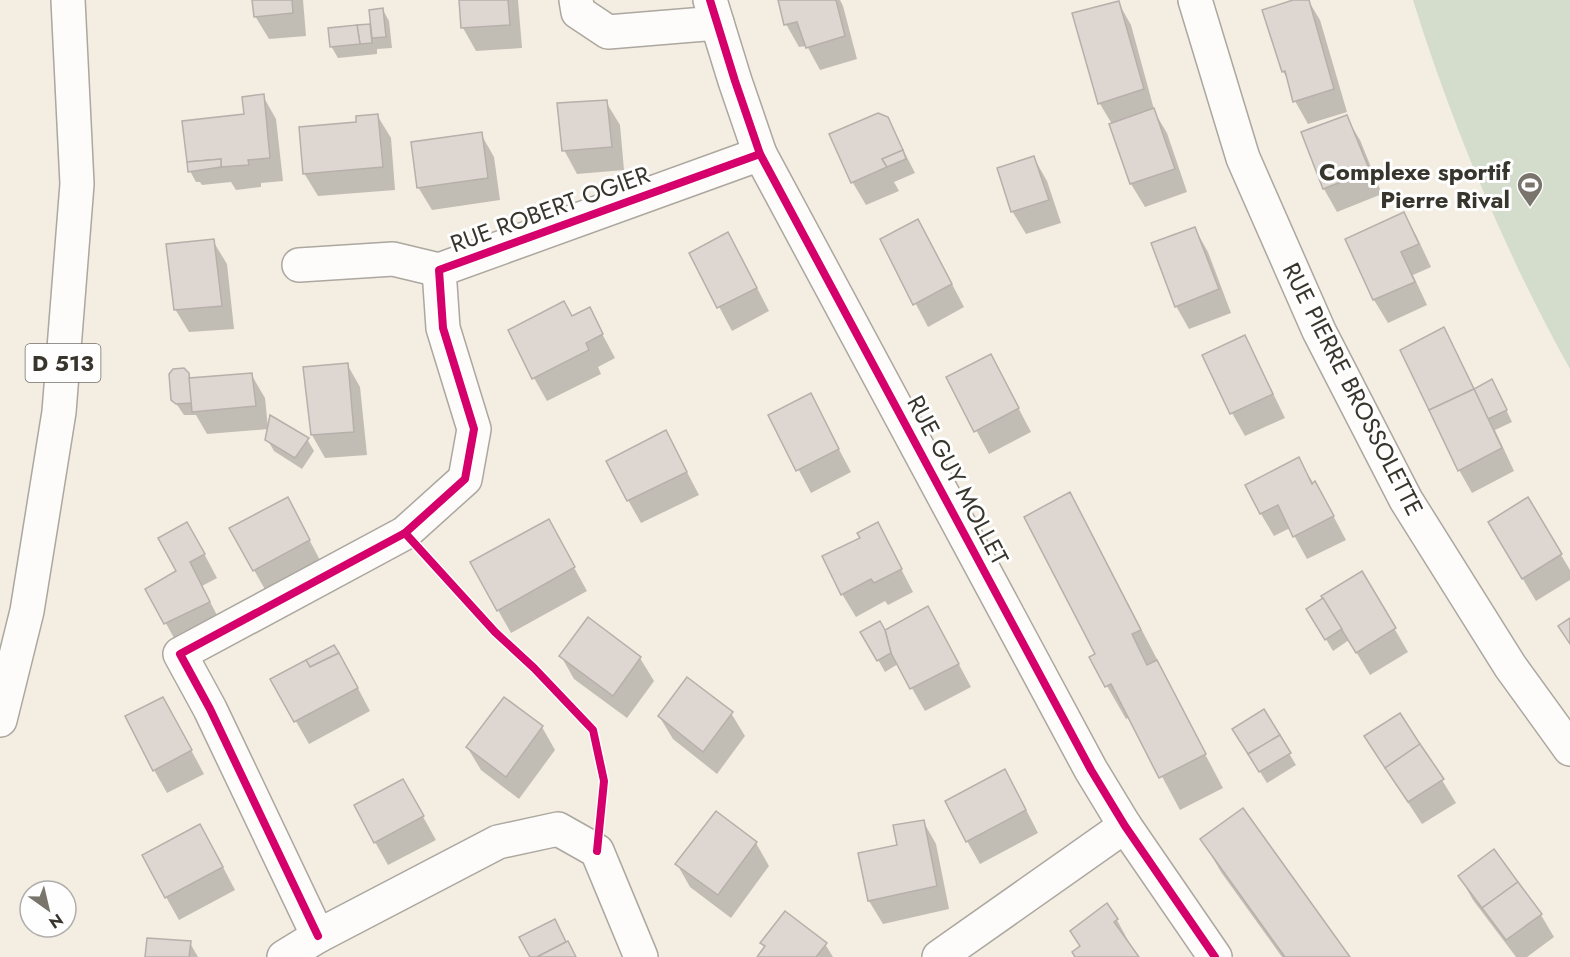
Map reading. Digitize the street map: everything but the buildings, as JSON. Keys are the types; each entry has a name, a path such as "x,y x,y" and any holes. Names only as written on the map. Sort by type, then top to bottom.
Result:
{"street":[{"name":"D 513","path":"0,720 27,611 59,412 76,184 68,0"},
{"path":"576,0 578,12 608,32 714,12"},
{"name":"RUE PIERRE BROSSOLETTE","path":"1195,0 1243,158 1319,331 1406,500 1510,666 1570,749"},
{"name":"RUE GUY MOLLET","path":"714,12 760,154 1091,770 1125,826 1215,957"},
{"name":"RUE ROBERT OGIER","path":"318,936 210,709 180,654 405,533 465,479 474,429 443,328 439,270 760,154"},
{"path":"299,266 393,259 439,270"},
{"path":"939,957 1125,826"},
{"path":"284,957 318,936 498,842 558,829 597,851 641,957"}],"green space":[{"name":"Complexe sportif Pierre Rival","path":"1413,0 1570,0 1570,369 1502,235 1482,189 1445,95"}],"cycle path":[{"path":"710,0 760,154 1091,770 1125,826 1215,957"},
{"path":"318,936 210,709 180,654 405,533 465,479 474,429 443,328 439,270 760,154"},
{"path":"405,533 495,632 534,668 593,730 604,781 597,851"}],"place":[{"name":"Complexe sportif Pierre Rival","path":"1530,208"}]}
